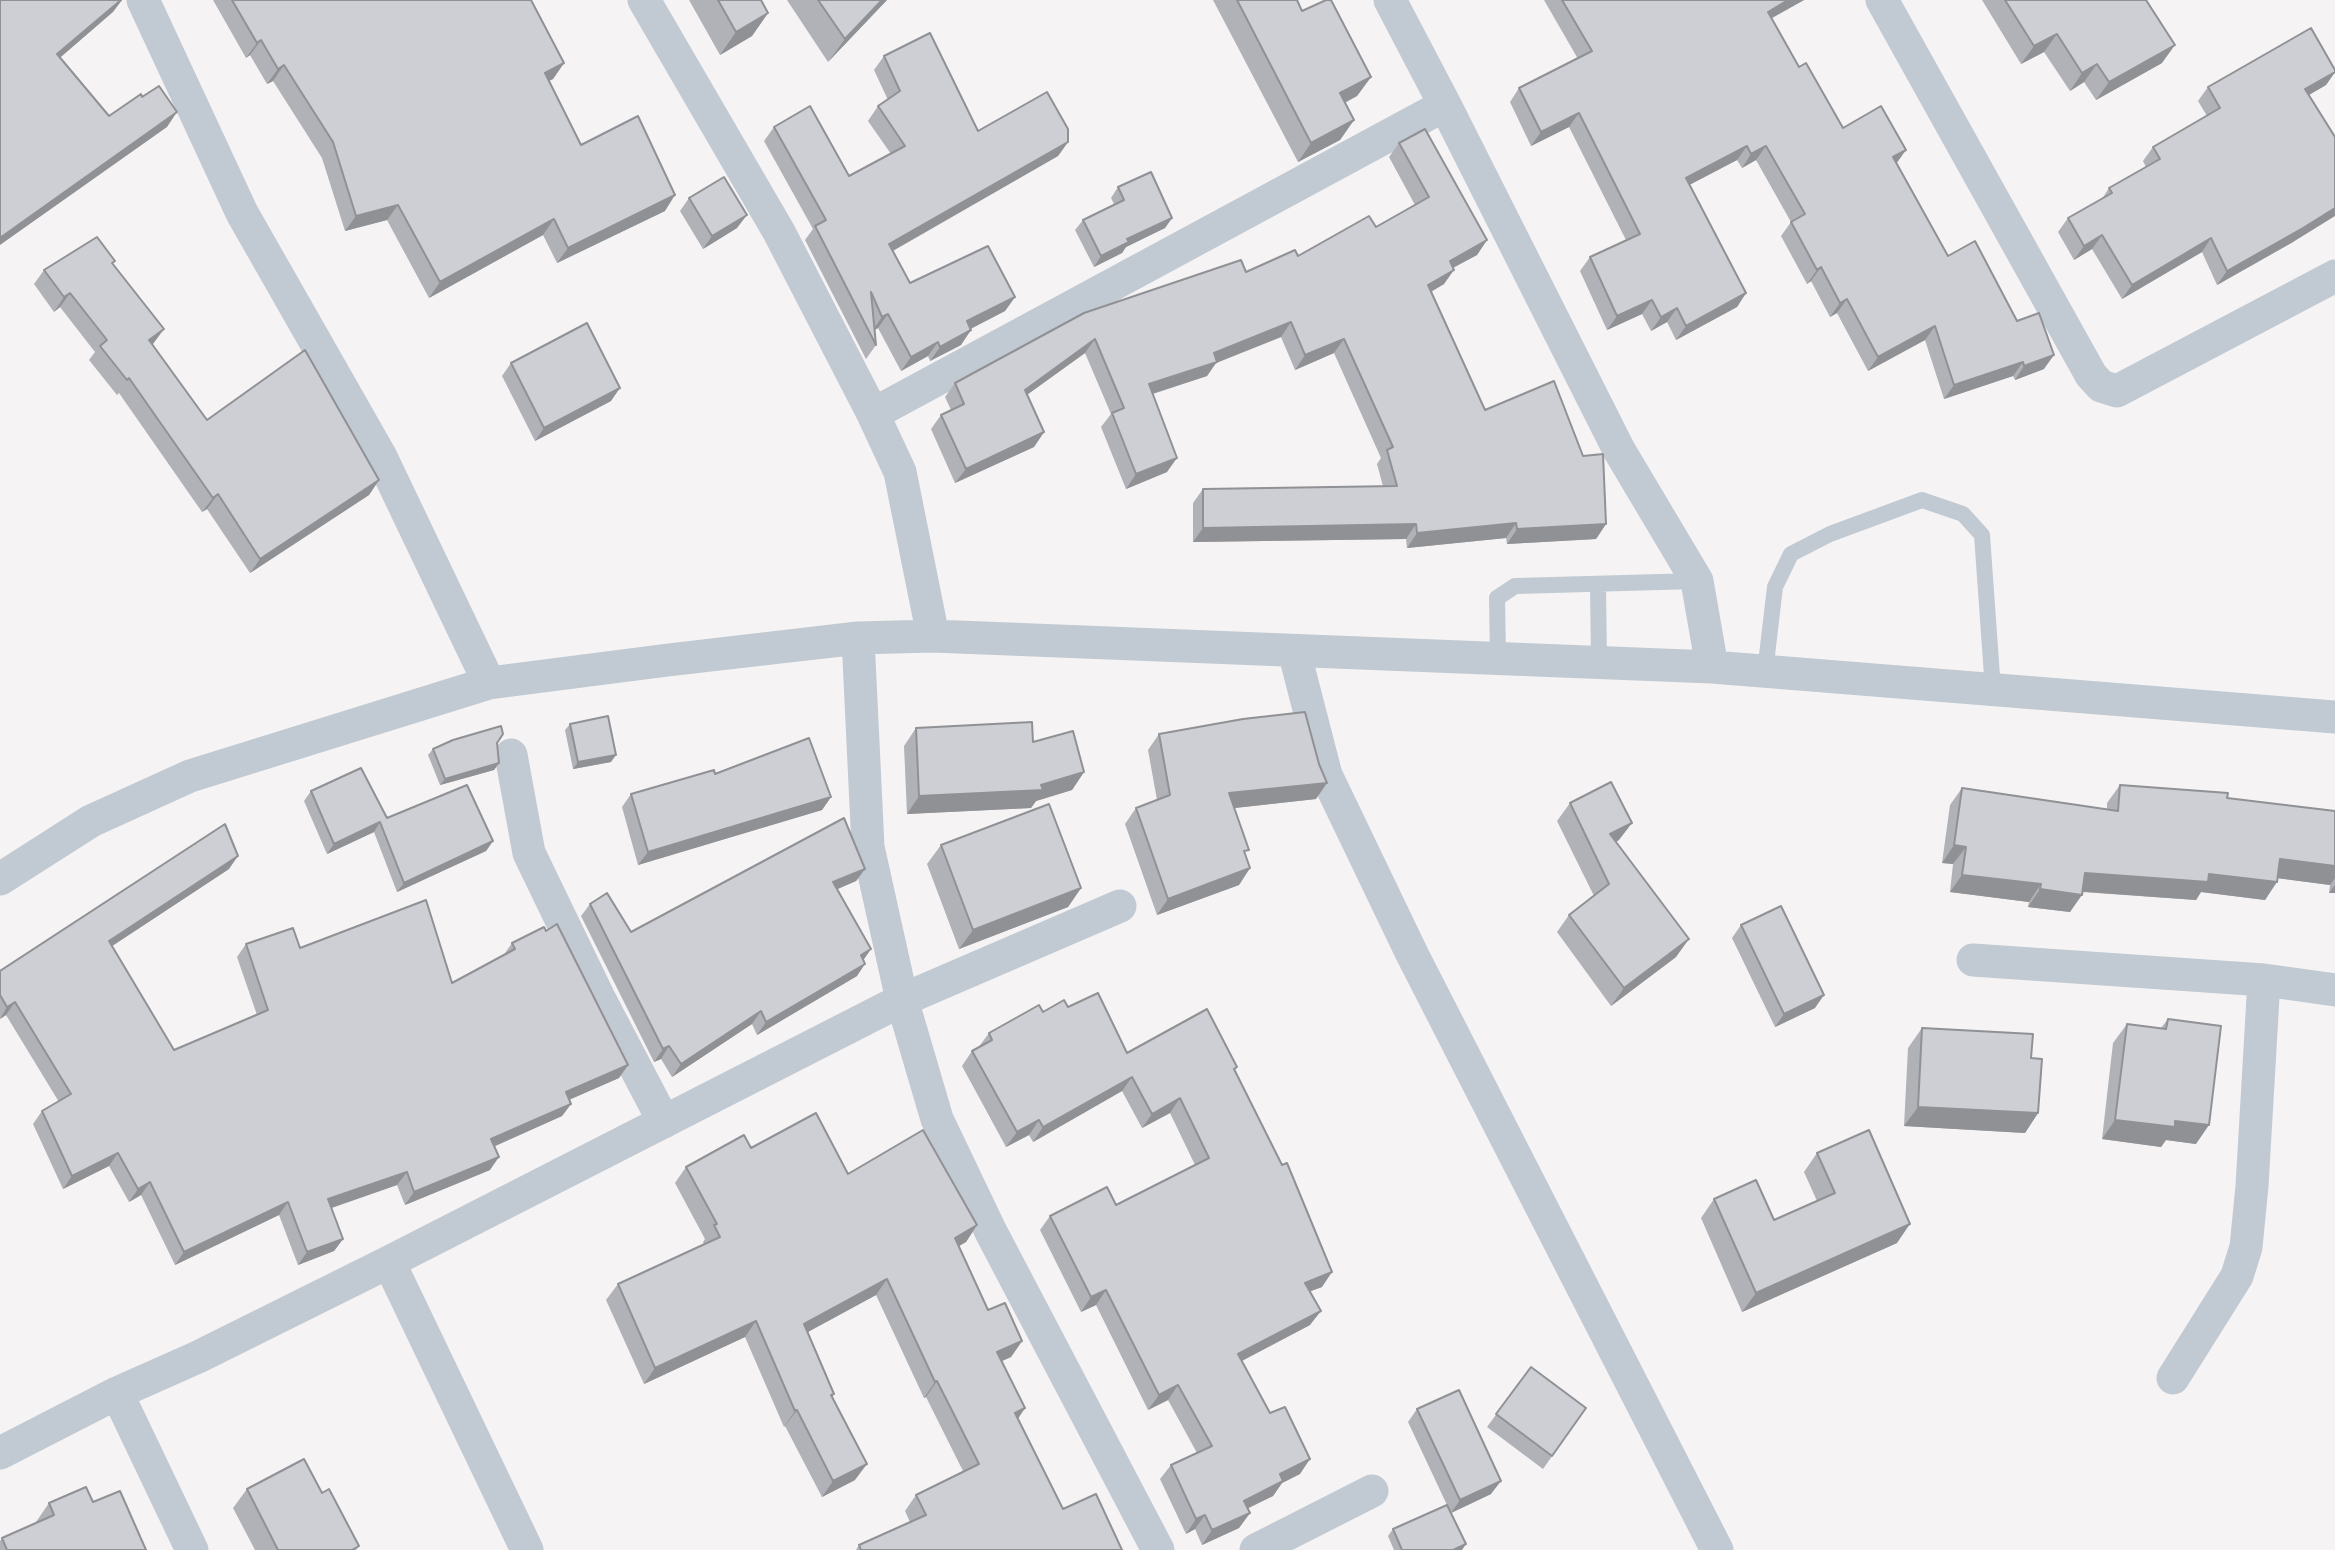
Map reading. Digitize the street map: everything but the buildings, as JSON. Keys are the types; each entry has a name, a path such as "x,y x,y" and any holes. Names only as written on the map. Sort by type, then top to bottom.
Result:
{"street":[{"path":"143,0 242,213 381,457 489,683"},
{"path":"645,0 779,232 900,472 933,636"},
{"path":"1390,0 1619,450 1697,581 1712,667"},
{"path":"1882,0 2091,375 2101,386 2117,391 2335,276"},
{"path":"873,414 1445,104"},
{"path":"0,880 91,821 190,776 489,683 858,638 933,636 1712,667 2335,717"},
{"path":"858,638 868,847 902,1000 937,1119 990,1232 1158,1550"},
{"path":"1294,651 1326,775 1412,954 1717,1550"},
{"path":"512,755 529,853 599,998 664,1122"},
{"path":"0,1453 117,1393 198,1357 389,1262 902,1000 1120,906"},
{"path":"1973,960 2264,980 2335,990"},
{"path":"2173,1378 2237,1276 2246,1247 2264,980"},
{"path":"389,1262 527,1550"},
{"path":"117,1393 192,1550"},
{"path":"1256,1550 1372,1491"}],"lane":[{"path":"1765,672 1775,587 1791,554 1830,534 1922,500 1963,514 1982,536 1993,690"},
{"path":"1499,659 1497,598 1515,586 1697,581"},
{"path":"1598,585 1599,663"}]}
